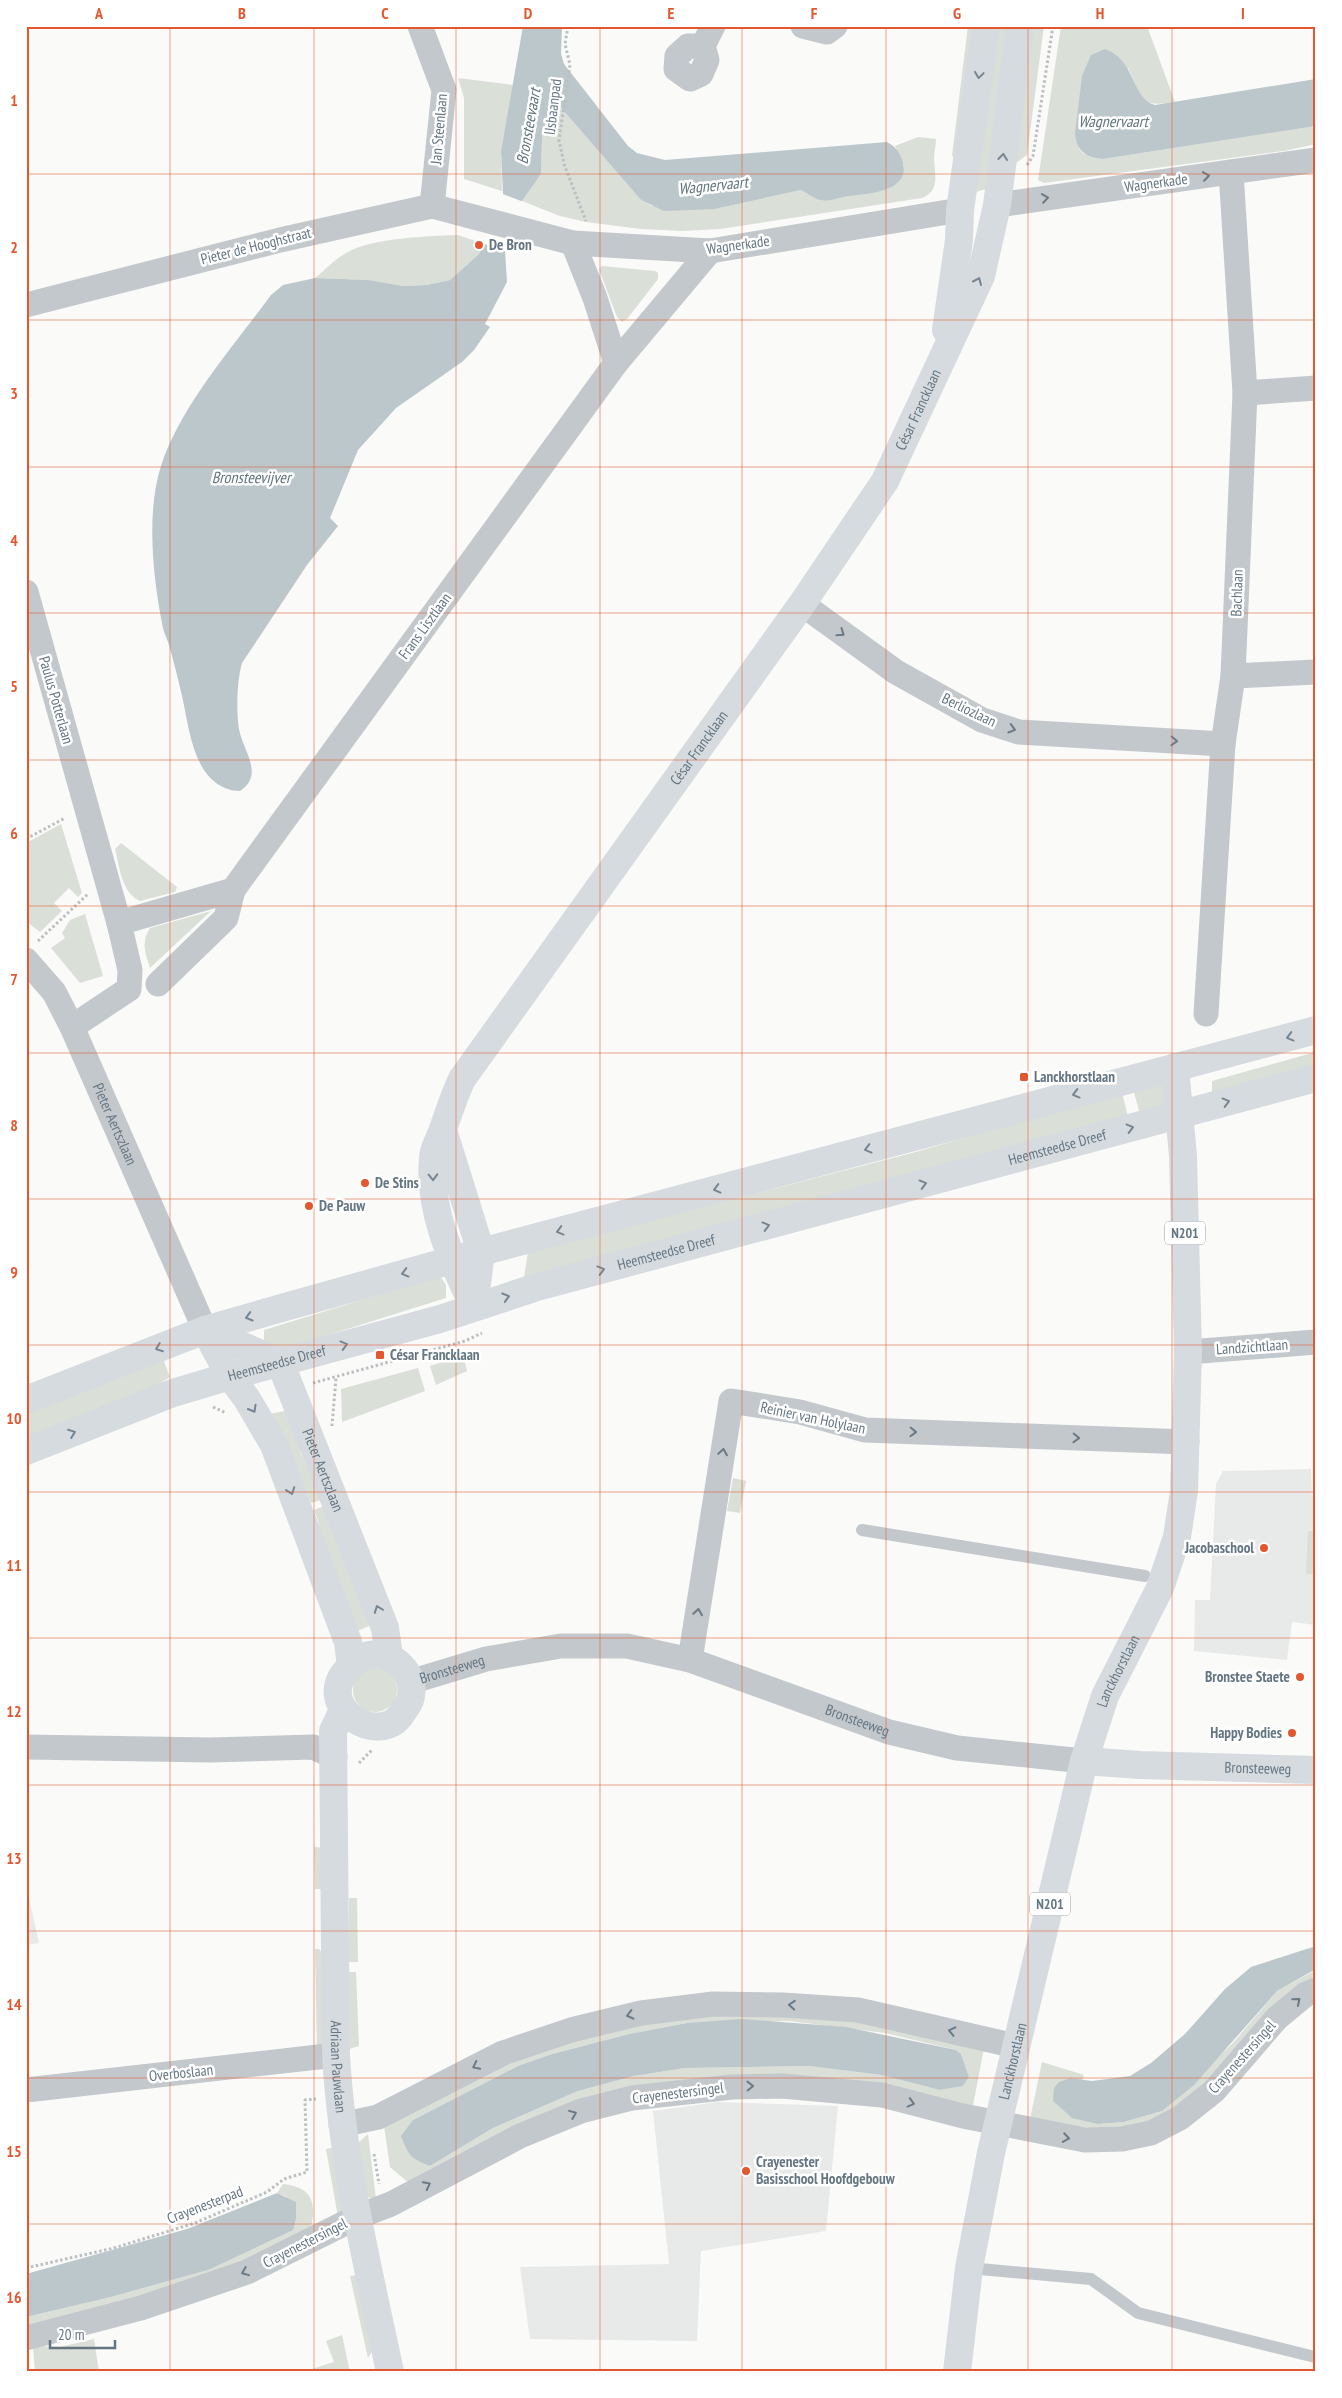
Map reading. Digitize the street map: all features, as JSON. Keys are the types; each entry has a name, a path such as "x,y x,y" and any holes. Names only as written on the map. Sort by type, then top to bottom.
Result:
{"main road":[{"name":"César Francklaan","path":"943,357 959,240 960,210 986,26"},
{"name":"César Francklaan","path":"474,1307 452,1260 439,1218 434,1190 432,1156 443,1130 449,1106 462,1079 802,604 885,481 981,276 997,205 1020,26"},
{"path":"26,1400 205,1330 480,1252 1316,1030"},
{"name":"Lanckhorstlaan","path":"956,2372 969,2268 998,2123 1084,1761 1105,1696 1160,1588 1177,1537 1184,1490 1187,1442 1188,1352 1183,1156 1175,1067"},
{"name":"Heemsteedse Dreef","path":"26,1451 173,1393 440,1319 537,1287 1316,1078"},
{"path":"443,1130 480,1252 474,1307"},
{"path":"205,1330 280,1362"},
{"name":"Pieter Aertszlaan","path":"205,1330 230,1376 247,1399 274,1445 348,1642 351,1666"},
{"name":"Pieter Aertszlaan","path":"280,1362 385,1628 389,1656"},
{"path":"364,1655 389,1656 402,1665 410,1682 410,1700 400,1717 385,1725 366,1725 354,1720 343,1710 338,1687 342,1674 364,1655"},
{"name":"Adriaan Pauwlaan","path":"343,1710 333,1731 335,1757 336,2055 347,2222 390,2372"},
{"path":"335,1757 366,1725"},
{"name":"Bronsteeweg","path":"1084,1761 1140,1765 1316,1770"}],"street":[{"name":"Jan Steenlaan","path":"420,26 444,90 432,206"},
{"path":"803,26 827,32 835,26"},
{"name":"Wagnerkade","path":"997,205 1316,160"},
{"name":"Bachlaan","path":"1206,1014 1223,744 1233,676 1246,393 1231,172"},
{"name":"Pieter de Hooghstraat","path":"26,305 280,240 432,206 487,219"},
{"name":"Wagnerkade","path":"487,219 573,243 710,250 960,210"},
{"path":"573,243 595,298 616,363"},
{"name":"Frans Lisztlaan","path":"233,890 616,363 710,250"},
{"path":"1246,393 1316,388"},
{"name":"Paulus Potterlaan","path":"26,592 119,923 130,970 129,989 72,1027"},
{"name":"Berliozlaan","path":"802,604 896,672 982,720 1019,732 1223,744"},
{"path":"1233,676 1316,672"},
{"path":"119,923 233,890"},
{"path":"158,984 226,918 233,890"},
{"name":"Pieter Aertszlaan","path":"30,953 54,992 72,1027 205,1330"},
{"name":"Landzichtlaan","path":"1188,1352 1316,1342"},
{"name":"Reinier van Holylaan","path":"690,1660 731,1402 800,1412 865,1430 1187,1442"},
{"name":"Bronsteeweg","path":"410,1682 486,1659 561,1646 627,1646 690,1660 889,1732 957,1748 1084,1761"},
{"path":"26,1747 210,1750 313,1748 335,1757"},
{"name":"Crayenestersingel","path":"26,2338 141,2308 247,2272 383,2206 520,2136 581,2111 641,2096 732,2086 782,2086 882,2095 998,2123 1084,2140 1122,2139 1150,2133 1180,2118 1214,2091 1277,2018 1306,1994 1316,1990"},
{"path":"341,2125 378,2117 503,2053 571,2030 641,2013 695,2006 783,2005 858,2010 1016,2046"},
{"name":"Overboslaan","path":"26,2090 336,2055"}],"lane":[{"path":"862,1530 1146,1576"},
{"path":"969,2268 1091,2279 1138,2313 1316,2357"}],"path":[{"name":"IJsbaanpad","path":"568,26 565,44 570,65 559,140 564,164 586,222 573,243"},
{"path":"26,839 86,807"},
{"path":"30,953 86,894 109,887"},
{"path":"359,1770 359,1762 390,1735 393,1721"},
{"name":"Crayenesterpad","path":"26,2268 114,2248 195,2223 268,2192 284,2179 307,2172 306,2100 315,2099"},
{"name":"Adriaan Pauwlaan","path":"368,2118 383,2206"}],"shaded area":[{"path":"968,26 979,26 960,174 952,155"},
{"path":"995,26 1011,26 990,188 972,193"},
{"path":"1026,26 1044,26 1027,155 1012,166"},
{"path":"1061,26 1147,26 1175,102 1154,103 1143,99 1128,68 1079,149 1084,154 1103,159 1316,126 1316,144 1284,151 1044,183 1038,180"},
{"path":"458,78 513,85 501,151 502,191 464,179 464,98"},
{"path":"556,102 641,200 652,206 715,209 801,190 822,200 896,184 904,166 895,146 918,137 936,139 934,187 928,195 922,198 720,229 682,231 641,229 586,222 560,216 522,201 541,174 542,138 548,107"},
{"path":"458,235 484,244 479,254 450,280 427,285 403,286 369,280 315,278 339,257 359,247 402,239"},
{"path":"602,266 655,271 658,273 658,279 627,319 622,322 617,317 600,272 599,269"},
{"path":"61,824 82,893 78,897 69,888 54,903 62,911 40,932 26,921 26,843"},
{"path":"121,843 177,887 175,892 140,901 134,897 125,886 120,871 115,849"},
{"path":"211,911 150,968 145,952 145,943 150,928"},
{"path":"85,914 103,976 80,983 51,948 65,938 62,933 70,920"},
{"path":"1316,1052 1316,1066 1212,1094 1212,1081"},
{"path":"1159,1083 1167,1087 1167,1105 1140,1114 1133,1089"},
{"path":"1122,1092 1128,1117 524,1277 528,1252 912,1153"},
{"path":"440,1276 446,1285 446,1298 274,1352 264,1342 264,1330"},
{"path":"457,1357 465,1363 467,1371 436,1385 430,1366"},
{"path":"163,1359 170,1377 149,1390 26,1440 26,1414"},
{"path":"418,1368 425,1391 342,1422 341,1389"},
{"path":"285,1411 303,1444 300,1452 321,1500 311,1503 292,1457 269,1414"},
{"name":"Jacobaschool","path":"1311,1469 1312,1496 1316,1496 1316,1625 1292,1622 1287,1660 1194,1651 1195,1600 1210,1600 1216,1484 1223,1471"},
{"path":"733,1478 746,1481 740,1513 727,1511"},
{"path":"324,1506 376,1623 355,1632 315,1532 319,1523 314,1510"},
{"path":"1308,1531 1316,1531 1316,1575 1306,1574"},
{"path":"379,1668 391,1674 396,1681 396,1699 391,1706 384,1711 371,1712 363,1709 356,1702 353,1686 356,1678 363,1671"},
{"path":"314,1847 326,1848 325,1889 315,1889"},
{"path":"26,1884 39,1943 26,1945"},
{"path":"349,1898 357,1898 358,1962 349,1962"},
{"path":"315,1949 319,1949 326,1958 326,2044 317,2053"},
{"path":"1316,1970 1316,1981 1202,2092 1159,2121 1118,2132 1030,2119 1042,2062 1084,2075 1082,2080 1071,2078 1098,2124 1124,2122 1162,2111 1233,2043 1277,1991"},
{"path":"348,1972 356,1972 359,2046 349,2049"},
{"path":"730,2012 840,2016 984,2048 972,2111 646,2088 410,2184 390,2167 384,2126 488,2069 610,2028","holes":["789,2021 885,2033 956,2050 961,2054 969,2077 963,2086 940,2090 881,2075 809,2066 685,2068 634,2076 578,2091 493,2128 430,2166 413,2120 518,2066 552,2054 629,2034 687,2023"]},
{"name":"Crayenester Basisschool Hoofdgebouw","path":"718,2102 838,2106 826,2231 701,2251 697,2341 530,2339 520,2267 669,2264 653,2111"},
{"path":"368,2134 376,2199 367,2197 358,2143"},
{"path":"335,2147 346,2211 338,2217 326,2149"},
{"path":"283,2184 300,2188 310,2197 313,2210 311,2227 236,2266 111,2308 26,2326 26,2317 111,2297 208,2270 287,2197 277,2193"},
{"path":"359,2275 374,2348 368,2358 350,2276"},
{"path":"342,2335 350,2372 302,2372 334,2362 326,2341"},
{"path":"94,2339 99,2372 35,2372 33,2346 60,2347"}],"water":[{"name":"Bronsteevijver","path":"523,26 562,26 561,54 564,64 628,146 637,153 665,160 887,142 899,153 903,163 903,173 900,180 894,186 885,190 831,200 819,199 801,190 715,209 664,211 641,200 556,102 550,105 542,138 541,174 522,201 505,251 507,282 485,324 490,327 474,350 462,362 396,408 358,450 330,518 338,526 307,565 242,663 238,687 238,722 252,770 251,778 240,791 222,787 208,775 194,749 173,658 163,626 156,586 152,545 154,503 156,484 170,443 181,421 209,377 271,295 283,285 315,278 369,280 403,286 427,285 450,280 479,254 503,194 501,151"},
{"name":"Wagnervaart","path":"1105,49 1123,62 1142,95 1147,101 1155,105 1316,79 1316,126 1103,159 1092,157 1080,149 1075,134 1082,76 1091,55"},
{"path":"1316,1946 1316,1969 1277,1991 1194,2085 1162,2111 1124,2122 1098,2124 1072,2118 1053,2101 1054,2088 1059,2082 1071,2078 1092,2081 1130,2076 1151,2063 1185,2034 1225,1989 1251,1967"},
{"path":"742,2019 846,2027 956,2050 961,2054 969,2077 963,2086 940,2090 881,2075 809,2066 685,2068 634,2076 578,2091 493,2128 430,2166 411,2156 401,2136 413,2120 518,2066 552,2054 629,2034 687,2023"},
{"path":"277,2193 296,2202 296,2218 293,2230 208,2270 111,2297 26,2317 26,2274 187,2229"}],"pier":[{"path":"500,193 524,202 507,252 482,243"}],"place":[{"name":"De Bron","path":"479,245"},
{"name":"Lanckhorstlaan","path":"1024,1077"},
{"name":"De Stins","path":"365,1183"},
{"name":"De Pauw","path":"309,1206"},
{"name":"César Francklaan","path":"380,1355"},
{"name":"Jacobaschool","path":"1264,1548"},
{"name":"Bronstee Staete","path":"1300,1677"},
{"name":"Happy Bodies","path":"1292,1733"},
{"name":"Crayenester Basisschool Hoofdgebouw","path":"746,2171"}],"water label":[{"name":"Bronsteevaart","path":"528,126"}]}
